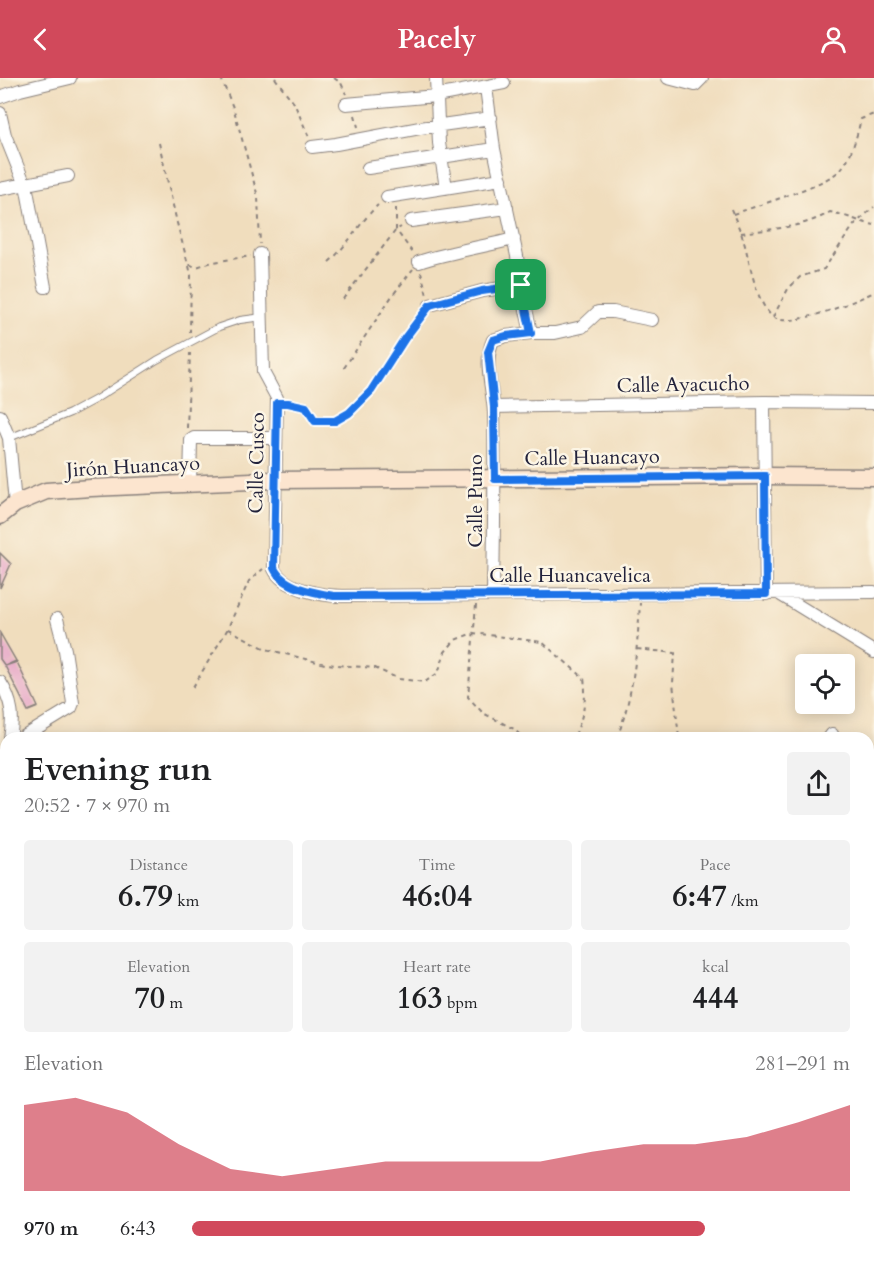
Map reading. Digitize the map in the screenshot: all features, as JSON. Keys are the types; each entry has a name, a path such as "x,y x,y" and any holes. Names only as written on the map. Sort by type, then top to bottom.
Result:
{"street":[{"path":"0,97 70,78"},
{"path":"436,78 441,157 446,188"},
{"path":"668,78 695,85 702,78"},
{"path":"346,104 436,96 504,83"},
{"path":"486,87 494,149 514,239 531,333 555,333 582,327 598,312 613,312 652,320"},
{"path":"0,113 5,135 27,190 45,286"},
{"path":"312,147 491,118"},
{"path":"368,168 494,149"},
{"path":"0,189 68,176"},
{"path":"387,197 501,179"},
{"path":"411,221 507,208"},
{"path":"419,262 444,254 514,239"},
{"name":"Calle Cusco","path":"260,254 263,372 277,398 274,564"},
{"path":"430,305 482,291 521,285"},
{"name":"Calle Puno","path":"493,594 494,407 488,352 493,340 531,333"},
{"path":"764,402 766,594"},
{"name":"Calle Ayacucho","path":"494,407 764,402 874,403"},
{"path":"0,416 9,438 15,504"},
{"path":"190,484 191,441 194,438 276,438"},
{"name":"Calle Huancayo","path":"274,480 874,477"},
{"name":"Jirón Huancayo","path":"0,516 15,504 46,491 274,480"},
{"name":"Calle Huancavelica","path":"274,564 282,579 299,588 334,596 874,592"},
{"path":"780,594 874,652"},
{"path":"32,732 71,708 73,703 65,650 57,619"},
{"path":"0,682 5,690 13,718 11,732"}],"lane":[{"path":"9,438 96,399 157,360 219,327 240,320 263,317"}],"path":[{"path":"159,143 188,264 196,267 260,254 258,197 234,110 221,78"},
{"path":"275,78 294,103 306,127 312,147"},
{"path":"733,213 767,203 821,182 840,171 854,146 861,119 874,114"},
{"path":"329,262 341,251 370,213 387,197"},
{"path":"773,318 788,289 800,277 824,269 857,221 874,207"},
{"path":"731,209 764,306 773,318 780,320 830,312 874,292"},
{"path":"741,233 777,229 818,220 830,212 874,225"},
{"path":"343,299 396,230 411,221"},
{"path":"344,368 392,296 419,262"},
{"path":"277,403 306,407 315,421 335,421 349,413 371,391 405,338 430,305"},
{"path":"193,687 228,628 249,581 274,564"},
{"path":"478,594 472,633 468,697 483,713 517,732"},
{"path":"619,732 628,708 637,649 641,594"},
{"path":"228,628 266,649 325,664 375,668 399,678 425,682 438,673 445,651 455,640 472,633 542,642 584,678 586,697 582,720 577,732"},
{"path":"637,649 675,653 674,683 678,732"}],"building":[{"path":"0,553 11,564 0,588"},
{"path":"0,633 16,661 5,666 0,659"},
{"path":"17,662 38,707 28,711 5,666"}],"route":[{"path":"521,285 531,333 493,340 488,352 494,407 495,479 765,476 766,594 334,596 299,588 278,576 274,568 277,403 306,407 315,421 335,421 349,413 371,391 405,338 430,305 482,291 521,285"}]}
